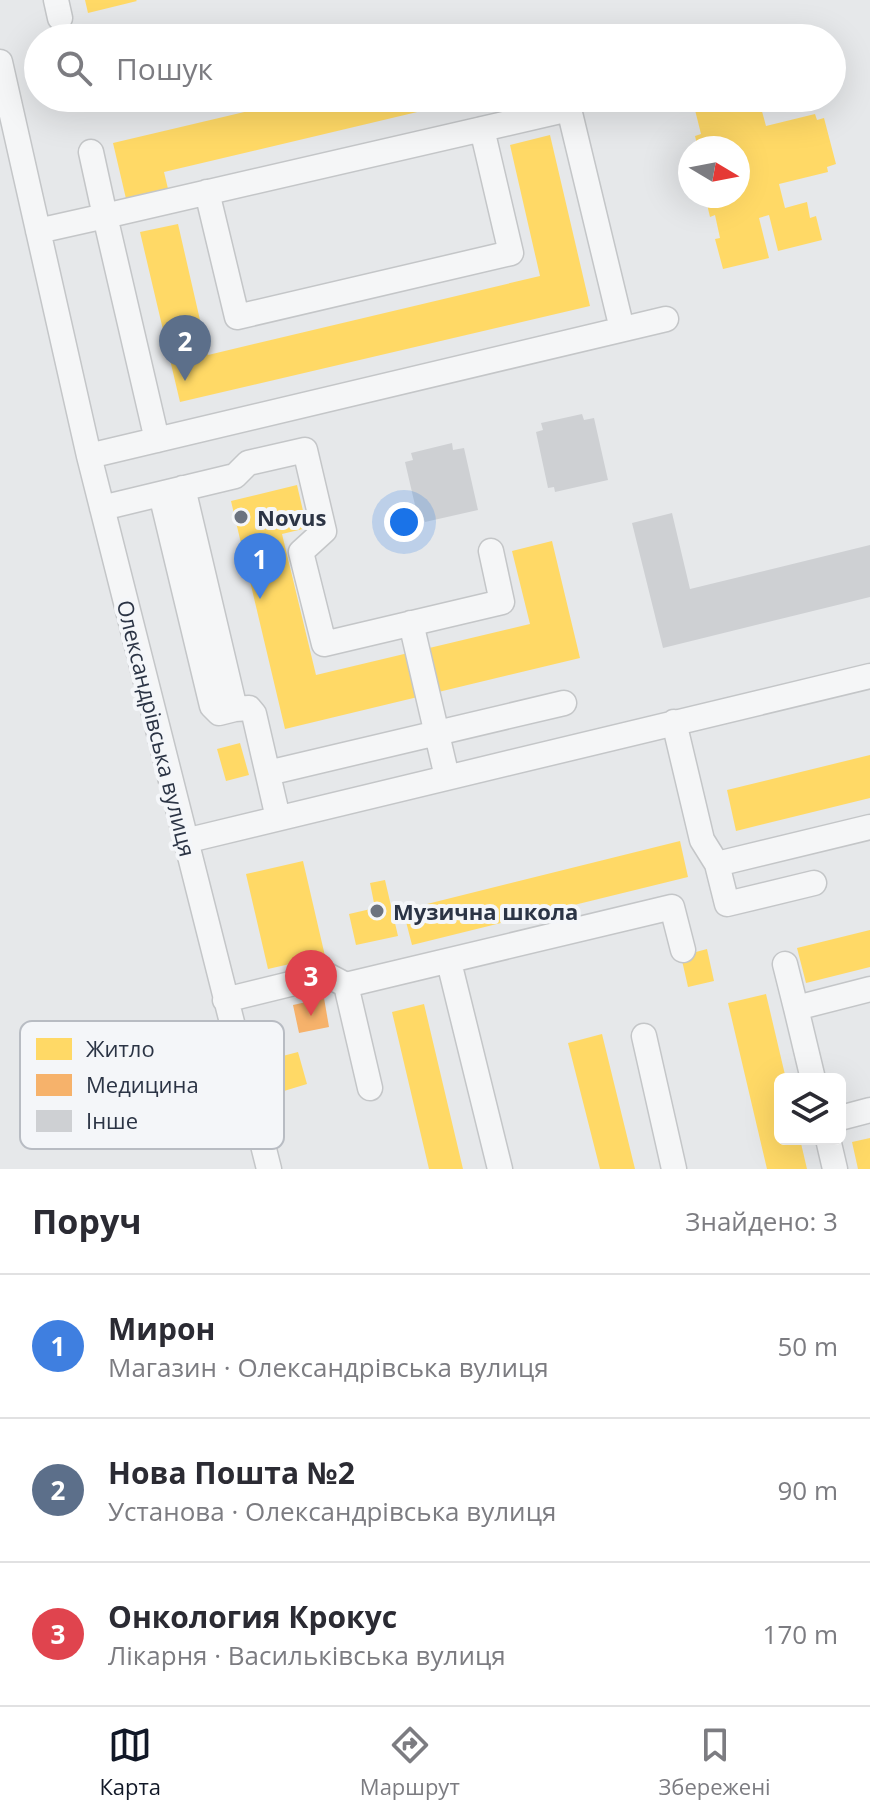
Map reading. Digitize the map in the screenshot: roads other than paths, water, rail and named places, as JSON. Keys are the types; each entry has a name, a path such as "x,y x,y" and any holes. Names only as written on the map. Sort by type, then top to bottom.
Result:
{"street":[{"name":"Олександрівська вулиця","path":"0,62 89,456 230,1021"},
{"path":"38,231 556,112"},
{"path":"570,112 622,329"},
{"path":"207,192 237,317 511,253 482,129"},
{"path":"91,152 157,440"},
{"path":"89,456 666,319"},
{"path":"102,508 235,476 248,463 305,450 324,531 301,552 324,644 502,602 491,551"},
{"path":"172,491 212,706 219,713 249,708 254,714 278,818"},
{"path":"411,623 447,777"},
{"path":"185,841 870,676"},
{"path":"268,773 564,703"},
{"path":"674,722 702,840 717,864 727,904 814,883"},
{"path":"717,864 870,827"},
{"path":"225,1000 327,975 346,985 672,907 683,950"},
{"path":"449,962 500,1169"},
{"path":"785,964 812,1073"},
{"path":"346,985 370,1088"},
{"path":"796,1008 870,989"},
{"path":"644,1036 674,1169"},
{"path":"846,1116 870,1110"},
{"path":"829,1145 835,1169"},
{"name":"Олександрівська вулиця","path":"264,1149 269,1169"}],"place":[{"name":"Нова Пошта №2","path":"185,381"},
{"name":"Novus","path":"241,517"},
{"name":"Мирон","path":"260,599"},
{"name":"Музична школа","path":"377,911"},
{"name":"Онкология Крокус","path":"311,1016"}]}
